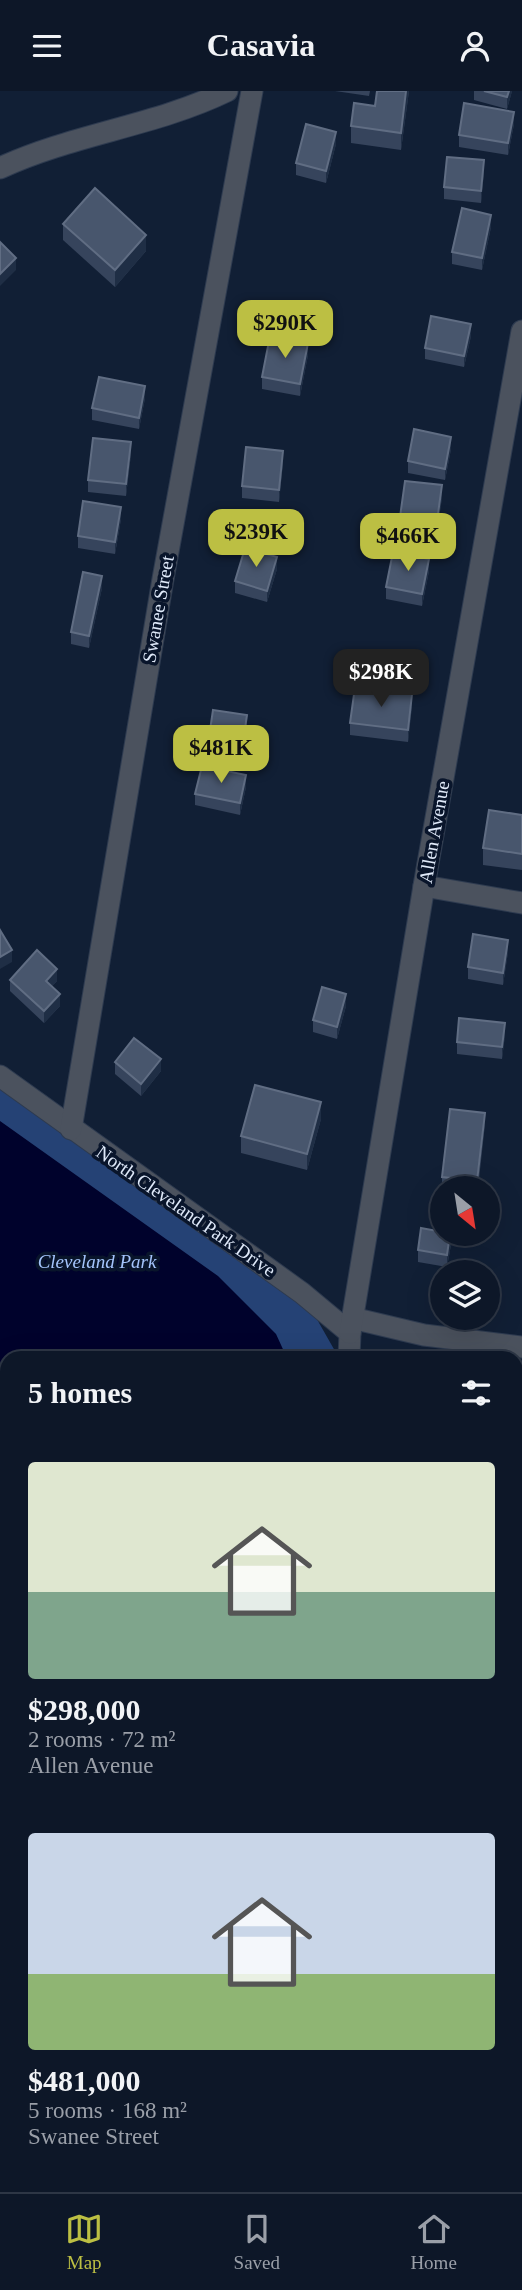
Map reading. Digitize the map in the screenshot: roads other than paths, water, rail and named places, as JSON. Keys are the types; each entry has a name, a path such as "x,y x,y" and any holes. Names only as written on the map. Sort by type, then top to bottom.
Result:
{"street":[{"path":"0,168 64,143 201,103 227,91"},
{"name":"Swanee Street","path":"71,1129 163,579 252,91"},
{"name":"Allen Avenue","path":"351,1326 424,886 522,331"},
{"path":"424,886 522,903"},
{"name":"North Cleveland Park Drive","path":"0,1076 351,1326"},
{"path":"349,1351 351,1326 522,1347"}],"park label":[{"name":"Cleveland Park","path":"97,1261"}]}
